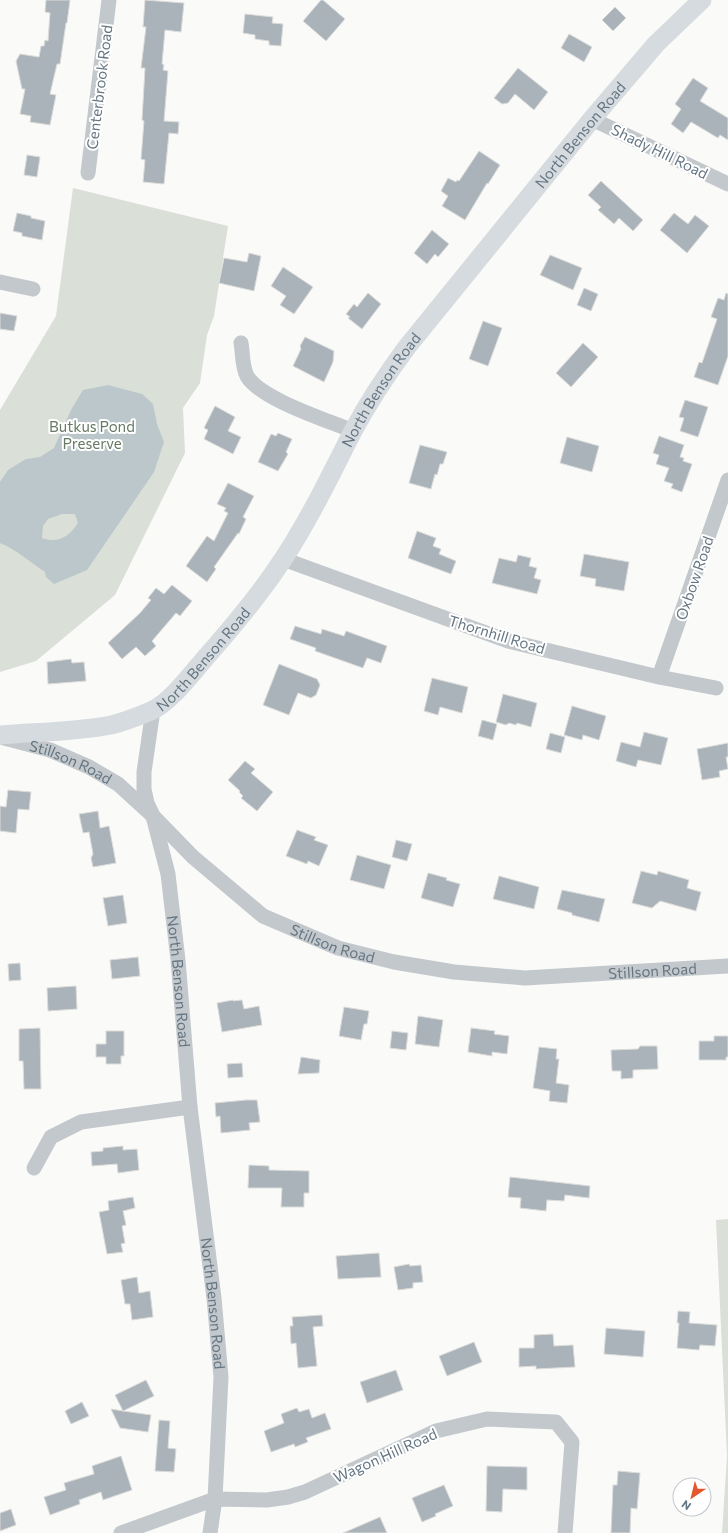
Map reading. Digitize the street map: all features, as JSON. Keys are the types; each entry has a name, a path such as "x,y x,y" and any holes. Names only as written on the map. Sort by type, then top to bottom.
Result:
{"main road":[{"name":"North Benson Road","path":"153,710 165,702 194,671 248,608 283,559 319,499 353,431 382,382 407,347 592,119 656,44 702,0"},
{"name":"Stillson Road","path":"0,736 84,730 113,725 153,710"}],"street":[{"name":"Centerbrook Road","path":"88,173 110,0"},
{"name":"Shady Hill Road","path":"592,119 728,184"},
{"path":"0,282 34,289"},
{"path":"242,343 244,367 247,376 260,390 285,403 353,431"},
{"name":"Oxbow Road","path":"659,677 728,480"},
{"name":"Thornhill Road","path":"283,559 508,641 659,677 716,688"},
{"name":"North Benson Road","path":"153,710 144,772 144,789 147,803 153,816 168,874 178,960 190,1107 214,1298 221,1378 215,1499 210,1533"},
{"name":"Stillson Road","path":"0,736 50,750 89,767 118,784 193,856 263,916 338,948 394,962 454,972 525,978 728,966"},
{"path":"34,1168 51,1137 81,1122 190,1107"},
{"name":"Wagon Hill Road","path":"215,1499 268,1500 288,1497 305,1492 436,1430 487,1419 556,1422 572,1442 565,1533"},
{"path":"122,1533 215,1499"}],"green space":[{"name":"Butkus Pond Preserve","path":"73,188 228,226 214,316 207,335 200,383 183,408 185,453 115,595 36,661 0,672 0,410 56,316"},
{"path":"728,1219 728,1533 722,1533 727,1456 716,1220"}],"shaded area":[{"path":"108,385 142,394 153,404 157,424 164,442 154,472 87,570 54,584 46,577 45,572 18,553 0,543 0,482 8,470 26,459 40,457 54,448 71,410 83,390","holes":["62,514 75,514 78,523 75,528 63,538 53,540 42,538 43,526 48,519"]}],"building":[{"path":"46,0 70,0 60,64 57,64 50,94 56,95 50,125 30,122 31,116 20,114 25,89 22,89 16,61 20,54 39,57 41,46 44,46 45,40 48,41 50,13 45,12"},
{"path":"145,0 184,3 181,32 165,30 162,64 164,65 163,70 168,71 164,121 179,122 178,134 169,133 164,184 143,182 145,160 141,159 144,121 142,120 145,68 141,68 146,27 143,27"},
{"path":"321,0 323,0 345,19 326,41 303,21"},
{"path":"615,7 626,18 613,31 602,20"},
{"path":"245,14 273,17 272,23 283,24 281,46 269,45 269,41 255,39 255,35 243,33"},
{"path":"569,34 592,47 584,62 561,48"},
{"path":"518,68 548,92 534,110 515,94 508,103 502,104 494,98"},
{"path":"693,78 708,88 700,101 728,118 728,140 720,135 718,138 691,122 683,133 671,124 681,109 675,104"},
{"path":"479,151 500,165 488,184 487,183 465,220 442,206 448,196 441,191 448,178 456,182 457,180 459,181"},
{"path":"27,155 40,157 37,177 24,175"},
{"path":"601,181 643,220 633,231 619,218 614,224 598,210 601,207 588,195"},
{"path":"17,213 45,221 42,240 22,236 22,233 13,231"},
{"path":"674,213 688,224 695,215 709,226 687,253 660,230"},
{"path":"432,230 449,244 438,257 435,254 427,264 414,253"},
{"path":"249,253 261,256 254,291 219,283 224,258 247,262"},
{"path":"550,255 582,268 573,290 540,275"},
{"path":"283,267 313,287 294,314 280,305 286,296 271,286"},
{"path":"584,288 598,294 591,311 577,305"},
{"path":"368,293 381,304 362,329 348,318 350,317 346,314 354,304 357,307"},
{"path":"726,293 728,294 728,356 718,385 694,377 699,362 702,363 717,319 711,317 718,298 724,300"},
{"path":"0,313 17,316 14,331 0,329"},
{"path":"483,321 502,328 488,366 469,359"},
{"path":"305,337 334,351 333,362 324,382 293,366"},
{"path":"583,343 598,357 571,387 556,373"},
{"path":"685,400 708,407 698,437 680,431 684,418 679,417"},
{"path":"215,406 235,417 228,431 241,437 233,454 204,439 208,430 204,428"},
{"path":"278,433 292,439 286,452 288,454 278,471 258,462 271,434 276,436"},
{"path":"659,436 684,445 680,457 684,458 683,461 692,464 682,492 671,488 673,484 664,481 669,468 656,464 659,455 653,453"},
{"path":"567,437 599,446 592,472 560,463"},
{"path":"420,445 447,452 443,464 440,464 437,475 435,474 431,489 409,483"},
{"path":"228,483 254,496 243,517 246,519 239,534 238,533 214,567 216,569 207,582 186,566 207,536 214,541 228,513 224,511 226,508 217,504"},
{"path":"417,531 436,538 433,546 441,549 439,554 456,561 451,574 408,558"},
{"path":"584,554 629,562 624,591 595,586 596,579 580,576"},
{"path":"518,555 531,558 529,566 537,568 534,578 541,580 537,594 492,583 499,558 516,562"},
{"path":"172,585 192,601 180,616 176,613 152,641 156,646 145,656 136,647 122,659 108,643 140,613 151,600 148,598 156,588 164,594"},
{"path":"295,626 321,634 322,629 344,636 346,631 387,646 381,663 367,658 363,668 315,651 316,648 290,639"},
{"path":"71,659 72,663 84,662 86,681 48,684 47,662"},
{"path":"279,664 317,679 320,685 316,695 311,698 298,693 289,715 263,705"},
{"path":"432,678 468,687 462,713 440,707 438,715 424,711"},
{"path":"503,694 537,703 531,727 517,723 516,725 509,723 506,725 496,722"},
{"path":"572,706 606,716 599,740 583,735 582,740 564,735"},
{"path":"482,720 497,724 493,740 478,736"},
{"path":"644,732 668,738 661,765 638,760 636,767 616,761 621,742 640,747"},
{"path":"550,733 565,737 561,753 546,749"},
{"path":"728,743 728,757 726,757 728,769 719,771 720,777 702,780 697,749"},
{"path":"245,761 255,769 251,773 273,792 257,811 241,798 243,796 239,792 240,791 228,780"},
{"path":"8,790 31,792 29,810 18,809 16,833 0,831 0,806 6,807"},
{"path":"98,811 100,828 109,826 116,863 93,867 91,858 93,854 89,832 83,833 79,814"},
{"path":"297,830 316,837 314,840 328,845 319,866 308,861 307,864 286,856"},
{"path":"396,840 412,844 407,861 392,857"},
{"path":"357,855 391,865 384,889 350,880"},
{"path":"641,871 657,875 658,871 689,880 687,888 701,892 696,911 660,901 652,908 632,903"},
{"path":"428,873 447,878 446,880 460,884 453,907 421,898"},
{"path":"499,876 539,887 534,909 493,899"},
{"path":"562,890 605,899 599,922 572,915 572,913 557,909"},
{"path":"123,895 127,923 108,926 103,898"},
{"path":"138,957 140,976 112,979 110,960"},
{"path":"20,963 21,980 9,981 8,964"},
{"path":"76,986 77,1009 48,1011 47,988"},
{"path":"242,1000 244,1009 259,1006 262,1025 222,1032 217,1003"},
{"path":"344,1007 369,1011 367,1024 364,1024 361,1040 339,1036"},
{"path":"418,1016 443,1020 439,1047 415,1044"},
{"path":"40,1028 41,1089 24,1089 23,1061 19,1061 19,1029"},
{"path":"471,1028 495,1031 494,1034 509,1036 507,1054 492,1052 492,1056 468,1052"},
{"path":"106,1031 124,1031 124,1056 121,1056 121,1064 106,1064 106,1057 96,1057 96,1044 106,1044"},
{"path":"392,1031 408,1033 406,1050 390,1048"},
{"path":"714,1036 728,1036 728,1057 726,1057 726,1060 699,1060 699,1041 714,1041"},
{"path":"640,1046 657,1046 658,1069 633,1070 633,1078 621,1079 621,1071 612,1071 611,1050 638,1049"},
{"path":"539,1047 557,1049 556,1059 559,1059 556,1083 569,1085 567,1103 549,1101 550,1091 533,1088"},
{"path":"301,1057 320,1060 319,1073 298,1074"},
{"path":"242,1063 243,1077 228,1078 227,1064"},
{"path":"257,1100 260,1122 249,1123 250,1130 221,1133 220,1116 216,1117 215,1103"},
{"path":"123,1146 123,1150 137,1149 139,1170 118,1173 117,1164 92,1166 91,1152 103,1151 103,1148"},
{"path":"249,1165 269,1166 269,1170 309,1171 309,1193 304,1193 304,1207 281,1207 282,1188 248,1188"},
{"path":"510,1177 590,1186 589,1198 565,1195 564,1201 547,1200 546,1211 520,1208 521,1198 508,1197"},
{"path":"133,1197 135,1208 123,1211 126,1225 122,1226 125,1243 121,1244 123,1252 107,1254 99,1212 109,1210 108,1201"},
{"path":"379,1253 381,1277 338,1279 336,1256"},
{"path":"409,1264 410,1266 421,1265 423,1282 413,1283 413,1288 398,1290 394,1267"},
{"path":"137,1277 139,1293 150,1291 153,1317 132,1320 130,1304 125,1304 121,1280"},
{"path":"678,1311 690,1312 689,1323 717,1325 715,1346 700,1345 699,1350 677,1348 679,1323 677,1323"},
{"path":"322,1315 323,1326 313,1327 317,1366 298,1368 296,1343 291,1344 290,1326 293,1326 292,1317"},
{"path":"606,1328 645,1331 643,1357 604,1354"},
{"path":"553,1334 554,1346 573,1345 575,1367 536,1369 536,1366 519,1367 519,1348 534,1348 534,1335"},
{"path":"474,1342 482,1362 447,1376 439,1356"},
{"path":"396,1370 403,1390 367,1403 360,1382"},
{"path":"146,1380 154,1396 123,1411 115,1395"},
{"path":"82,1402 89,1416 71,1424 65,1411"},
{"path":"297,1408 299,1412 309,1409 312,1418 325,1413 331,1429 306,1438 308,1442 295,1447 294,1444 271,1452 264,1431 284,1423 281,1414"},
{"path":"111,1409 151,1415 148,1432 120,1428"},
{"path":"159,1420 170,1421 168,1448 176,1449 174,1472 155,1471"},
{"path":"121,1456 132,1490 103,1500 101,1492 79,1500 80,1504 50,1515 44,1497 66,1490 64,1483 94,1474 92,1466"},
{"path":"487,1466 527,1467 527,1490 503,1489 502,1512 486,1511"},
{"path":"618,1471 640,1473 637,1509 631,1508 630,1533 611,1533 613,1485 617,1485"},
{"path":"444,1485 453,1506 422,1522 412,1498"},
{"path":"11,1509 16,1525 0,1531 0,1513"},
{"path":"380,1517 387,1533 343,1533"}]}
